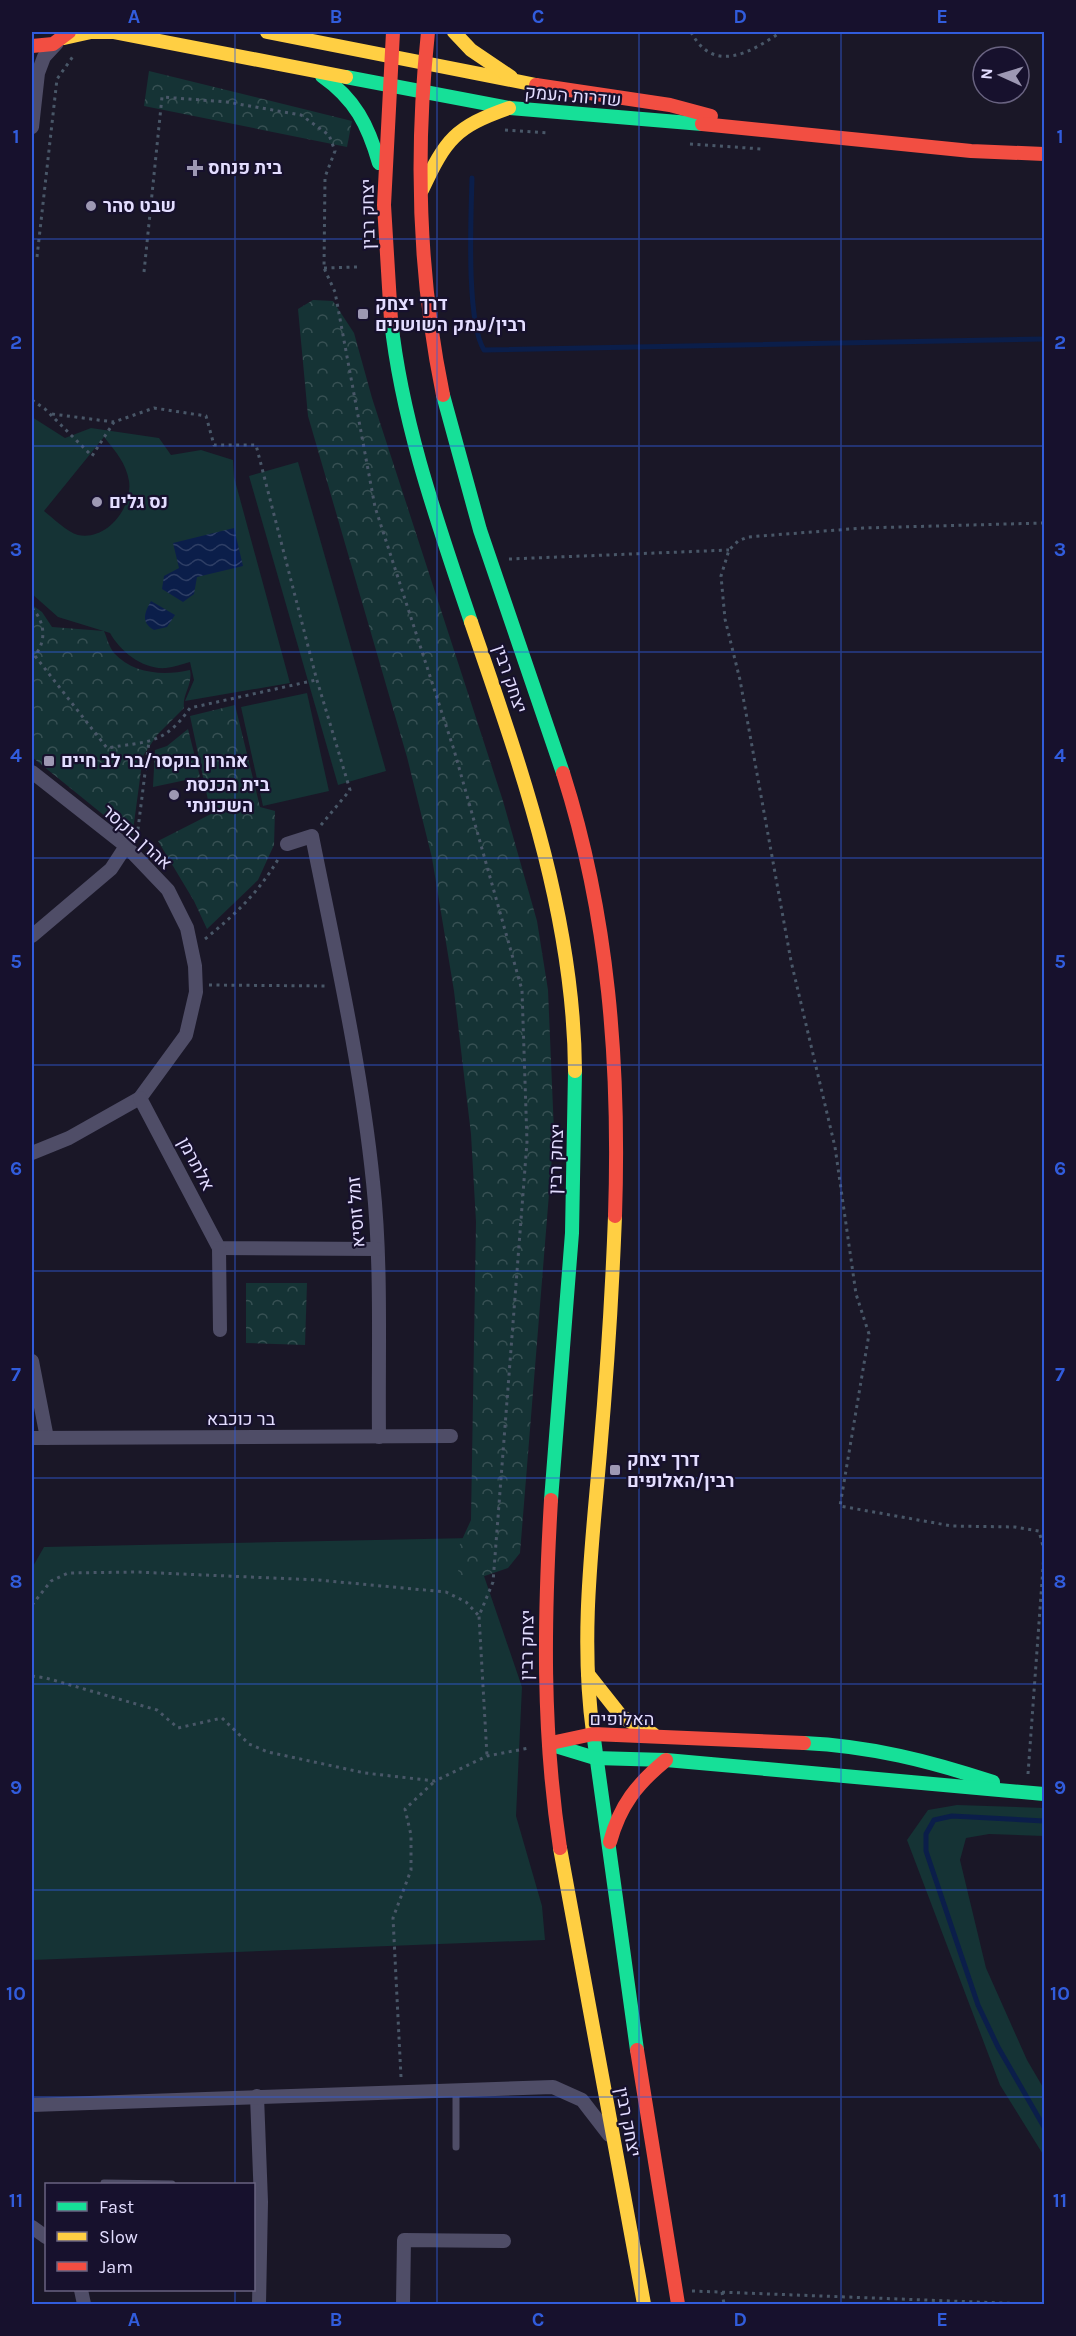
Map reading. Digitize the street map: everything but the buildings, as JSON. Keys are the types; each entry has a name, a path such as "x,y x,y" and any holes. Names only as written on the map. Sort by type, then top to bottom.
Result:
{"main road":[{"name":"שדרות העמק","path":"32,46 48,46 64,37 113,32 510,108 553,114 757,128 894,144 1044,154"},
{"path":"267,32 288,36 314,36 334,32"},
{"name":"יצחק רבין","path":"393,32 388,84 384,183 390,307 400,376 447,551 545,846 560,909 568,972 574,1038 575,1147 546,1573 544,1702 564,1875 644,2304"},
{"name":"יצחק רבין","path":"428,32 421,91 418,222 429,310 447,414 462,469 561,759 595,887 612,1011 619,1112 617,1187 603,1418 591,1561 586,1672 607,1856 678,2304"},
{"path":"454,32 471,50 518,82"},
{"name":"שדרות העמק","path":"288,36 518,82 670,105 757,128"},
{"path":"312,69 342,88 354,101 369,127 384,183"},
{"path":"418,198 438,155 461,126 510,108"},
{"path":"586,1672 622,1717 658,1737"},
{"name":"האלופים","path":"549,1743 593,1734 852,1745 931,1761 1026,1792"},
{"name":"האלופים","path":"549,1743 595,1758 666,1760 1044,1794"},
{"path":"607,1856 618,1810 631,1791 666,1760"}],"street":[{"path":"32,127 38,73 44,57 64,37"},
{"name":"אהרן בוקסר","path":"32,772 131,851 168,890 187,928 196,985 193,1013 186,1035 140,1098 69,1138 32,1154"},
{"path":"287,844 312,836"},
{"name":"זמל זוסיא","path":"312,836 358,1060 373,1183 377,1249 379,1437"},
{"path":"32,936 131,851"},
{"name":"אלתרמן","path":"140,1098 219,1248 220,1330"},
{"path":"219,1248 377,1249"},
{"path":"32,1361 47,1438"},
{"name":"בר כוכבא","path":"32,1438 451,1436"},
{"path":"32,2105 257,2096 561,2089 587,2105 614,2145"},
{"path":"257,2096 259,2304"},
{"path":"32,2227 45,2236"},
{"path":"404,2304 404,2240 504,2241"}],"lane":[{"path":"456,2090 456,2147"},
{"path":"104,2182 138,2183"}],"path":[{"path":"691,32 697,44 714,55 734,57 751,52 781,32"},
{"path":"37,257 57,79 77,52"},
{"path":"144,272 162,97 227,102 301,115 329,135 335,151 325,177 324,268 335,292 375,507 454,750 522,990 526,1142 493,1582 479,1616 487,1756"},
{"path":"497,129 556,134"},
{"path":"687,143 771,150"},
{"path":"324,268 358,267"},
{"path":"32,400 51,414 92,456 114,422"},
{"path":"51,414 114,422 154,408 175,411 206,416 214,445 256,445 316,680 350,790 312,836"},
{"path":"1044,523 863,528 748,537 738,541 729,550 720,576 725,619 740,680 791,962 835,1147 856,1294 869,1334 840,1506 952,1526 1015,1527 1040,1531 1044,1550"},
{"path":"492,559 729,550"},
{"path":"32,608 43,627 44,637 33,657 106,748 165,737 178,726 190,708 316,680"},
{"path":"131,851 149,741"},
{"path":"192,950 233,916 263,885 287,844"},
{"path":"196,985 343,986"},
{"path":"1026,1792 1044,1554"},
{"path":"32,1605 51,1581 68,1573 136,1572 318,1580 446,1592 466,1602 479,1616"},
{"path":"32,1676 157,1710 178,1728 222,1718 249,1744 268,1752 365,1773 435,1780"},
{"path":"402,2092 393,1918 411,1870 411,1835 405,1809 435,1780 487,1756 549,1743"},
{"path":"676,2290 1028,2304"},
{"path":"722,2291 724,2304"}],"green space":[{"path":"149,71 352,121 347,147 144,106"},
{"path":"313,300 333,301 354,333 372,398 503,801 537,921 548,990 554,1132 520,1553 508,1568 461,1584 455,1555 471,1520 476,1222 471,1134 454,991 432,858 407,757 308,416 298,309"},
{"path":"32,417 65,438 91,428 159,438 171,455 201,450 233,460 234,477 290,683 185,701 194,680 190,662 166,668 141,663 126,653 110,633 58,617 32,594","holes":["104,437 126,469 129,481 127,502 116,520 107,528 88,536 78,535 44,511"]},
{"path":"298,462 386,771 338,785 249,476"},
{"path":"32,605 42,612 52,627 104,631 114,653 130,665 149,672 160,673 190,670 184,708 157,735 143,756 132,838 32,757"},
{"path":"307,693 329,791 263,806 241,707"},
{"path":"235,705 260,807 275,811 274,845 258,880 207,929 194,901 158,841 211,814 190,716"},
{"path":"188,729 200,777 153,787 155,750 167,746"},
{"path":"246,1283 307,1283 305,1345 246,1343"},
{"path":"471,1538 522,1687 516,1816 542,1906 545,1940 32,1960 32,1568 44,1547"},
{"path":"957,1805 1044,1808 1044,1836 989,1834 966,1838 960,1860 986,1968 1027,2060 1044,2089 1044,2156 1000,2085 907,1840 928,1810"}],"water":[{"path":"234,528 243,566 197,577 194,594 183,602 162,589 164,576 179,568 173,543"},
{"path":"151,601 175,615 167,627 154,630 147,624 145,617"}],"waterway":[{"path":"472,178 472,293 478,336 484,350 1044,339"},
{"path":"1044,1821 952,1816 934,1820 926,1834 926,1851 978,2005 998,2047 1044,2127"}],"traffic: fast":[{"path":"322,76 343,94 359,114 379,163"},
{"path":"346,77 510,108 702,124"},
{"path":"391,320 396,359 412,435 434,511 471,622"},
{"path":"443,395 480,530 563,773"},
{"path":"551,1500 572,1233 575,1071"},
{"path":"593,1732 637,2050"},
{"path":"804,1743 876,1751 946,1767 993,1782"},
{"path":"549,1744 595,1758 666,1760 1044,1794"}],"traffic: slow":[{"path":"64,38 91,32 113,32 346,77"},
{"path":"267,32 536,85"},
{"path":"454,32 471,50 511,77"},
{"path":"422,190 438,158 454,137 476,122 509,108"},
{"path":"471,622 526,787 555,898 572,1013 575,1071"},
{"path":"593,1732 589,1697 587,1627 607,1363 615,1216"},
{"path":"588,1674 622,1717 653,1734"},
{"path":"560,1848 644,2304"}],"traffic: jam":[{"path":"32,46 53,44 69,32"},
{"path":"391,320 384,205 393,32"},
{"path":"428,32 421,123 421,214 428,304 443,395"},
{"path":"536,85 670,105 711,116"},
{"path":"702,124 971,151 1044,154"},
{"path":"563,773 579,827 591,882 608,992 615,1104 615,1216"},
{"path":"551,1500 546,1631 547,1717 560,1848"},
{"path":"551,1743 593,1734 804,1743"},
{"path":"610,1842 624,1806 646,1778 666,1760"},
{"path":"637,2050 678,2304"}],"place":[{"name":"בית פנחס","path":"195,168"},
{"name":"שבט סהר","path":"91,206"},
{"name":"דרך יצחק רבין/עמק השושנים","path":"363,314"},
{"name":"נס גלים","path":"97,502"},
{"name":"אהרון בוקסר/בר לב חיים","path":"49,761"},
{"name":"בית הכנסת השכונתי","path":"174,795"},
{"name":"דרך יצחק רבין/האלופים","path":"615,1470"}]}
